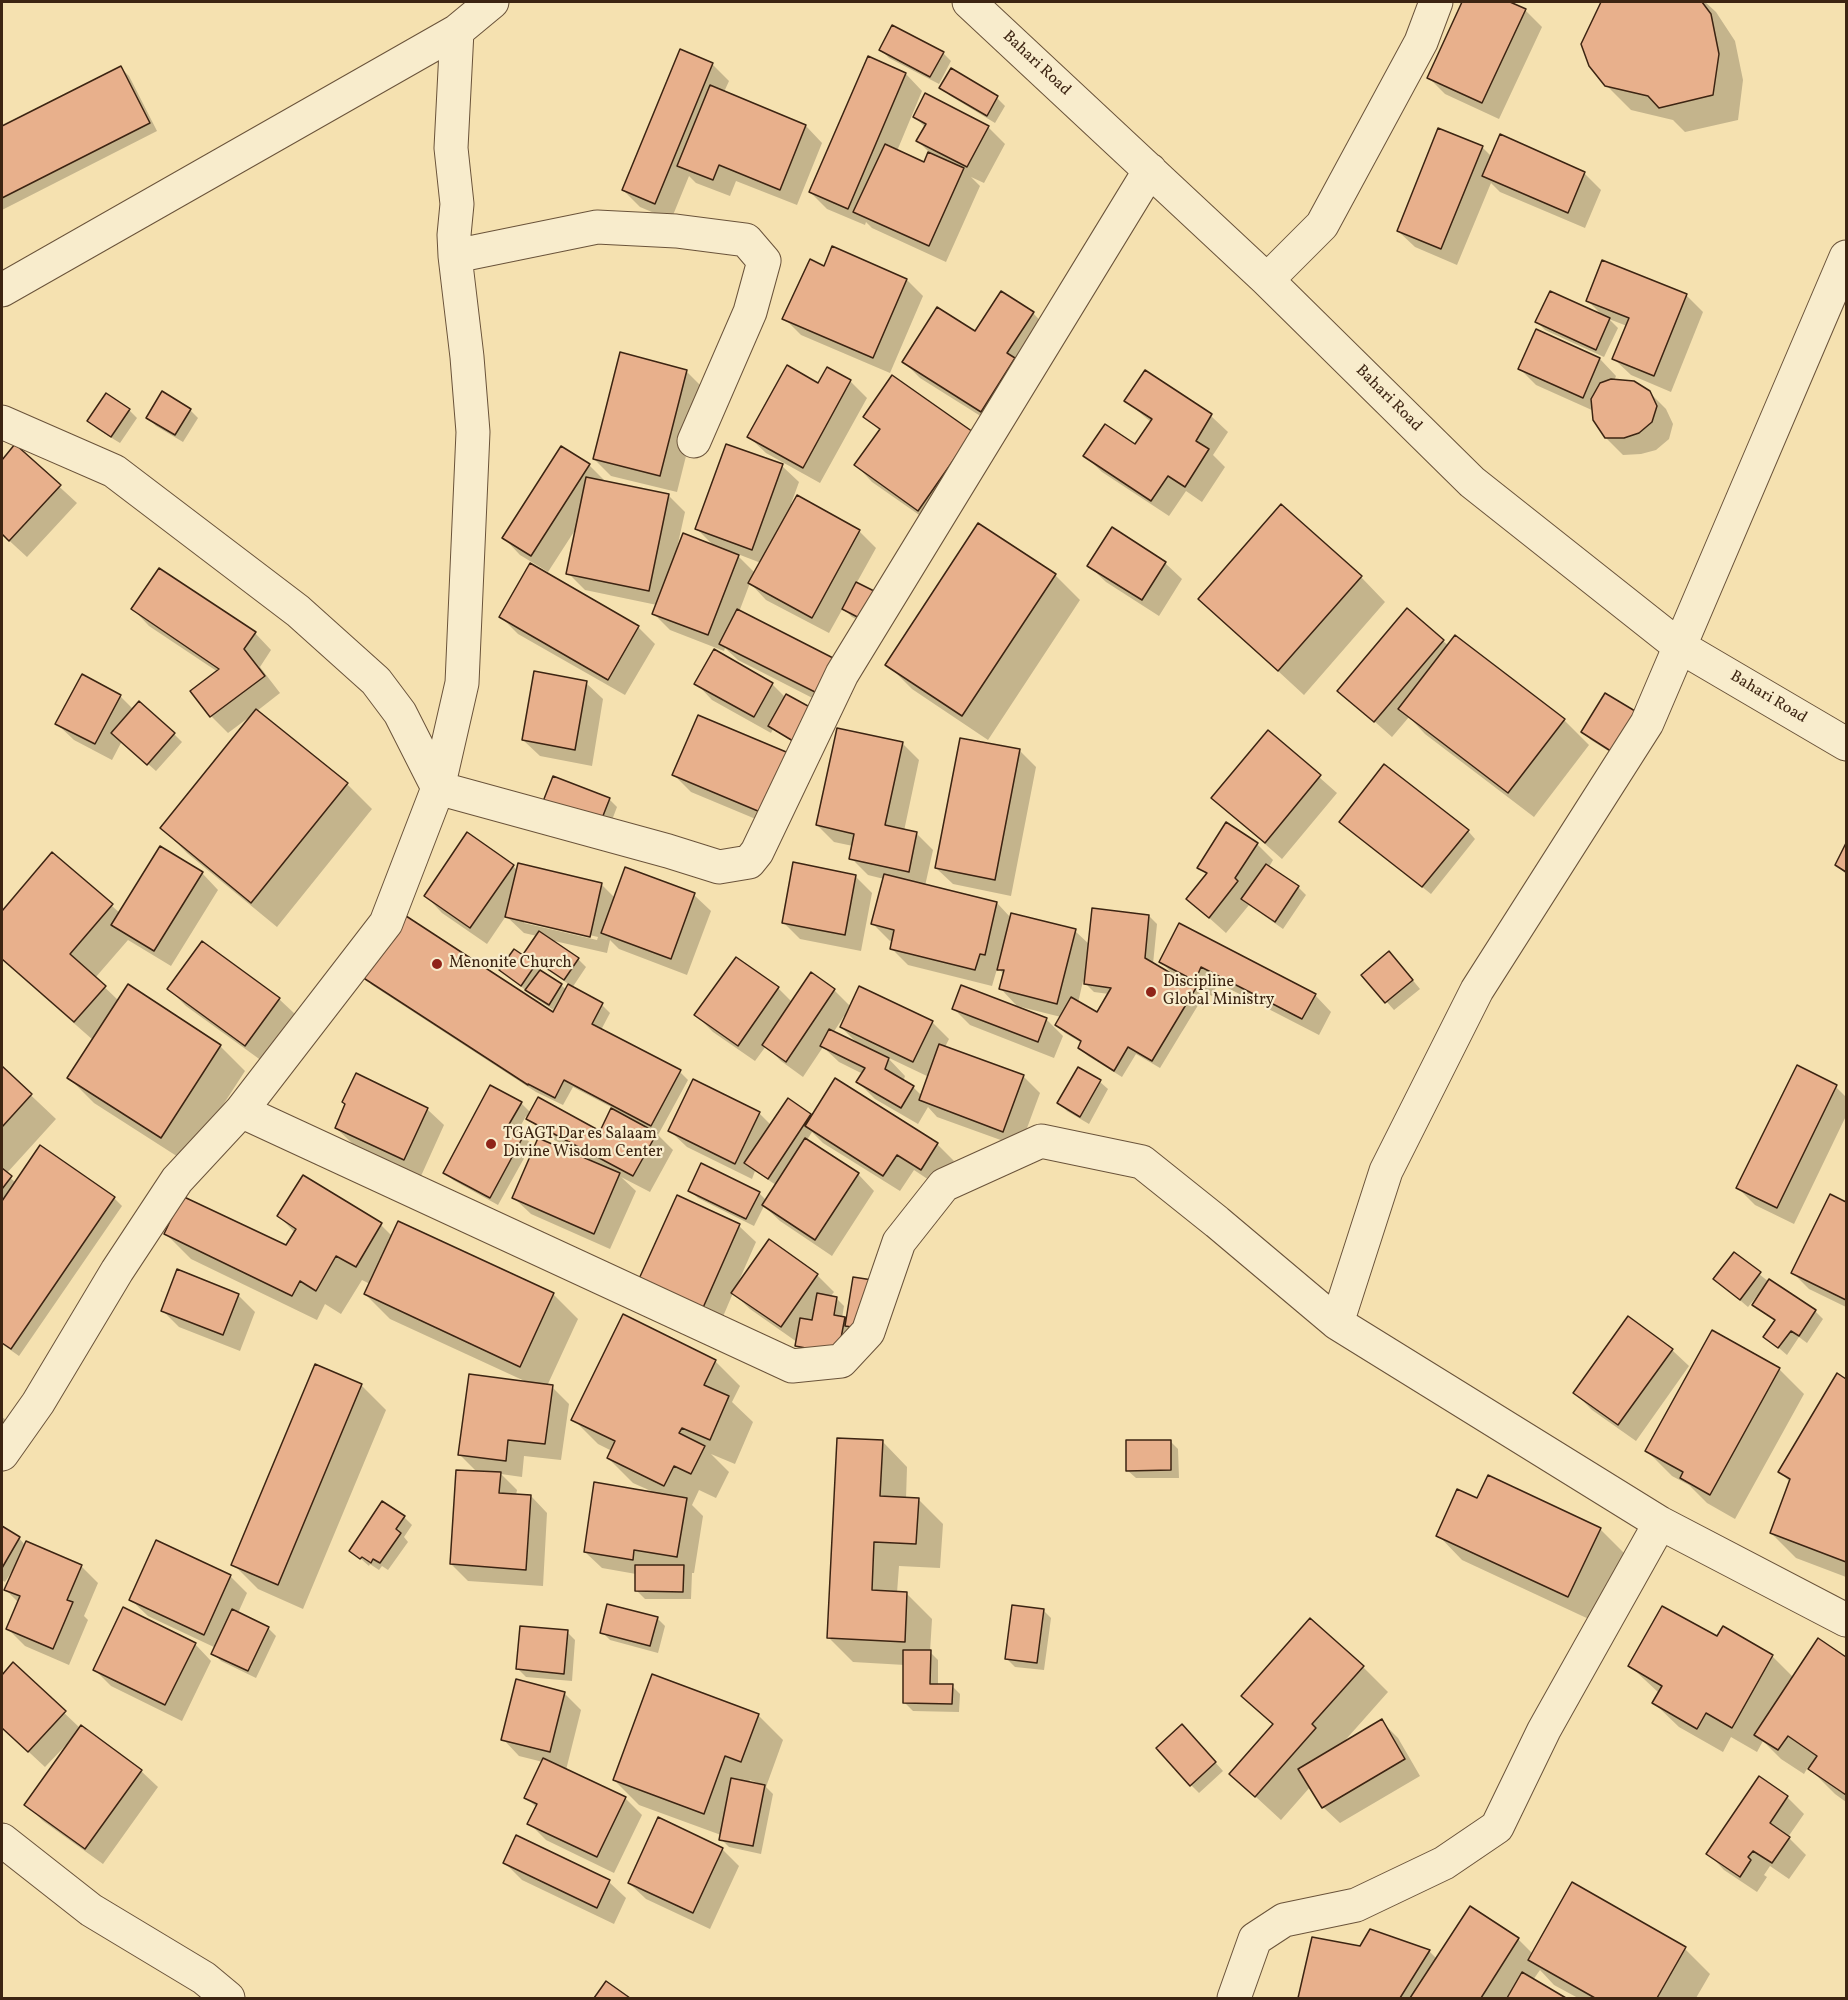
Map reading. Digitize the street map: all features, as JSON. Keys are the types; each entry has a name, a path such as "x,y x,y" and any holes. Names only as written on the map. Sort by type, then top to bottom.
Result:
{"street":[{"path":"2,290 457,31 492,2"},
{"name":"Bahari Road","path":"969,2 1267,280 1472,482 1679,646 1846,744"},
{"path":"1267,280 1322,225 1421,42 1436,2"},
{"path":"2,1454 38,1403 117,1270 177,1180 241,1111 386,923 438,788 462,683 473,432 454,235 457,204 451,148 457,31"},
{"path":"2,423 114,471 298,611 376,681 400,713 438,788 719,867 749,862 757,852 842,674 1150,170"},
{"path":"455,256 597,227 676,231 746,240 764,261 750,312 694,441"},
{"path":"1337,1323 1386,1171 1483,980 1647,723 1846,257"},
{"path":"241,1111 792,1366 841,1361 868,1332 899,1242 944,1185 1041,1141 1142,1162 1337,1323 1660,1523 1846,1620"},
{"path":"1234,1998 1255,1939 1284,1920 1356,1905 1444,1863 1497,1827 1550,1719 1660,1523"},
{"path":"2,1840 91,1911 204,1978 228,1998"}],"building":[{"path":"1462,2 1510,2 1526,9 1482,103 1427,78"},
{"path":"1601,2 1702,2 1711,14 1719,54 1713,95 1659,108 1648,96 1605,86 1589,66 1581,44"},
{"path":"892,25 944,52 930,77 879,50"},
{"path":"680,49 713,63 655,204 622,190"},
{"path":"868,56 906,73 848,209 809,192"},
{"path":"121,66 150,123 2,198 2,126"},
{"path":"951,68 998,96 987,116 939,88"},
{"path":"710,85 806,125 780,190 719,165 713,180 677,166"},
{"path":"925,93 989,126 967,167 916,141 926,124 913,117"},
{"path":"1438,128 1483,146 1441,249 1397,231"},
{"path":"1500,134 1585,172 1568,213 1482,176"},
{"path":"885,144 924,162 928,152 964,168 929,246 853,212"},
{"path":"832,246 907,279 873,358 782,319 810,259 824,266"},
{"path":"1602,260 1687,294 1654,376 1612,359 1629,318 1586,301"},
{"path":"1001,291 1034,312 1007,353 1015,358 981,412 902,362 937,307 975,331"},
{"path":"1550,291 1610,318 1596,350 1535,322"},
{"path":"1536,329 1600,358 1583,398 1518,369"},
{"path":"620,352 687,370 660,476 593,459"},
{"path":"787,365 818,383 827,367 851,380 803,468 747,437"},
{"path":"1145,370 1212,414 1196,441 1209,449 1185,487 1168,476 1151,501 1083,456 1105,424 1135,444 1152,419 1124,401"},
{"path":"892,375 973,432 918,511 854,465 880,429 863,417"},
{"path":"1611,379 1634,381 1650,391 1657,406 1652,422 1639,433 1624,438 1605,438 1593,420 1591,399 1600,383"},
{"path":"162,391 191,409 175,435 146,418"},
{"path":"106,393 130,409 111,437 87,421"},
{"path":"15,444 61,485 9,541 2,534 2,460"},
{"path":"726,444 783,464 752,550 695,529"},
{"path":"561,446 590,464 531,556 502,538"},
{"path":"586,477 669,494 649,591 566,574"},
{"path":"797,495 860,530 812,618 748,583"},
{"path":"1281,504 1362,576 1278,671 1198,599"},
{"path":"978,523 1056,574 962,716 885,665"},
{"path":"1112,527 1166,562 1142,600 1087,566"},
{"path":"683,533 739,555 708,635 652,614"},
{"path":"530,563 639,626 608,680 499,617"},
{"path":"159,568 256,632 244,649 265,676 210,717 190,691 219,669 131,609"},
{"path":"856,582 882,595 869,623 842,609"},
{"path":"1407,608 1444,640 1374,722 1337,691"},
{"path":"737,609 837,660 819,694 719,644"},
{"path":"1455,635 1565,719 1508,793 1398,709"},
{"path":"714,649 773,683 754,717 694,684"},
{"path":"534,671 587,681 575,750 522,740"},
{"path":"82,674 121,695 95,744 55,724"},
{"path":"1605,693 1645,717 1620,757 1581,732"},
{"path":"786,694 817,711 798,744 768,726"},
{"path":"139,701 175,733 147,765 111,733"},
{"path":"256,709 348,783 251,903 160,828"},
{"path":"698,715 791,754 765,814 672,775"},
{"path":"837,728 903,742 885,825 917,832 909,872 849,859 854,834 816,825"},
{"path":"1268,730 1321,775 1265,843 1211,798"},
{"path":"960,738 1020,749 995,880 935,868"},
{"path":"1384,764 1469,830 1422,887 1339,822"},
{"path":"553,776 610,798 599,826 542,804"},
{"path":"1226,822 1258,843 1235,878 1238,881 1209,918 1186,899 1207,873 1197,868"},
{"path":"467,832 514,865 470,928 424,896"},
{"path":"1846,843 1846,872 1835,865"},
{"path":"160,846 203,872 154,951 111,925"},
{"path":"52,852 113,904 70,954 106,986 74,1022 2,959 2,911"},
{"path":"793,862 856,875 845,935 782,923"},
{"path":"518,863 602,883 590,937 505,917"},
{"path":"1266,864 1299,886 1275,922 1241,899"},
{"path":"625,867 695,893 671,959 601,933"},
{"path":"884,874 997,902 985,955 980,954 975,970 890,949 894,930 871,924"},
{"name":"Discipline Global Ministry","path":"1092,908 1149,915 1145,958 1196,988 1152,1061 1128,1047 1114,1071 1078,1048 1081,1041 1055,1025 1071,997 1097,1012 1111,988 1084,984"},
{"path":"1011,913 1076,929 1057,1004 999,989 1004,970 997,970"},
{"path":"403,914 553,1012 568,984 603,1003 592,1024 681,1070 651,1126 564,1080 555,1098 528,1085 362,977"},
{"path":"1179,923 1316,994 1302,1019 1201,967 1195,981 1159,962"},
{"path":"539,931 579,958 564,980 524,953"},
{"path":"202,941 280,998 245,1046 167,989"},
{"path":"514,949 536,964 521,986 499,970"},
{"path":"1389,951 1413,980 1385,1003 1361,975"},
{"path":"736,957 779,987 738,1046 694,1015"},
{"path":"540,970 562,984 549,1005 525,990"},
{"path":"811,972 835,989 786,1062 762,1045"},
{"path":"128,984 221,1045 161,1138 67,1078"},
{"path":"961,985 1047,1018 1038,1042 952,1009"},
{"path":"859,986 933,1021 913,1062 840,1027"},
{"path":"829,1029 889,1058 885,1069 914,1086 901,1108 856,1082 865,1068 820,1046"},
{"path":"939,1044 1024,1075 1003,1132 919,1100"},
{"path":"1797,1065 1837,1085 1777,1208 1736,1188"},
{"path":"2,1066 32,1094 2,1127"},
{"path":"1078,1067 1101,1080 1080,1117 1057,1103"},
{"path":"356,1073 428,1108 404,1160 335,1128 345,1104 342,1102"},
{"path":"835,1078 938,1143 921,1170 897,1155 883,1176 805,1126"},
{"path":"693,1079 760,1112 735,1164 668,1131"},
{"path":"490,1085 522,1102 508,1126 524,1135 490,1198 443,1173"},
{"path":"538,1097 600,1131 611,1108 657,1133 633,1176 526,1119"},
{"path":"788,1098 811,1114 768,1179 744,1163"},
{"path":"538,1138 620,1173 594,1234 512,1198"},
{"path":"805,1138 859,1173 815,1240 762,1205"},
{"path":"40,1145 115,1197 11,1349 2,1343 2,1201"},
{"path":"701,1163 760,1192 746,1219 688,1191"},
{"path":"2,1168 12,1176 2,1189"},
{"path":"303,1175 382,1223 356,1267 336,1256 316,1291 300,1281 292,1296 164,1234 182,1196 286,1245 296,1229 277,1216"},
{"path":"1830,1194 1846,1202 1846,1300 1791,1273"},
{"path":"677,1195 740,1224 702,1310 638,1281"},
{"path":"398,1221 554,1293 520,1367 364,1294"},
{"path":"769,1239 818,1274 781,1327 731,1293"},
{"path":"1734,1252 1761,1272 1740,1300 1713,1279"},
{"path":"177,1269 239,1294 223,1335 161,1311"},
{"path":"853,1277 879,1281 866,1329 845,1326"},
{"path":"1769,1279 1816,1310 1799,1336 1791,1331 1778,1348 1763,1337 1775,1320 1752,1305"},
{"path":"817,1293 837,1297 834,1315 845,1317 838,1354 795,1346 800,1318 812,1320"},
{"path":"623,1314 716,1360 704,1385 729,1396 710,1440 682,1428 679,1433 705,1446 691,1474 674,1466 664,1486 607,1458 615,1441 571,1420"},
{"path":"1628,1316 1673,1349 1618,1425 1573,1393"},
{"path":"1712,1330 1780,1368 1710,1495 1680,1478 1683,1472 1645,1451"},
{"path":"315,1364 362,1384 278,1585 231,1565"},
{"path":"1837,1373 1846,1379 1846,1562 1770,1533 1790,1479 1778,1472"},
{"path":"469,1374 553,1385 545,1444 508,1440 506,1461 458,1455"},
{"path":"837,1438 883,1440 880,1496 919,1498 916,1544 874,1542 872,1590 907,1592 905,1642 827,1638"},
{"path":"1126,1440 1171,1440 1171,1470 1126,1471"},
{"path":"456,1470 501,1472 499,1493 531,1495 526,1570 450,1564"},
{"path":"1488,1475 1601,1528 1568,1597 1436,1536 1457,1489 1477,1498"},
{"path":"594,1482 687,1498 677,1557 634,1550 633,1560 584,1552"},
{"path":"382,1501 405,1516 396,1529 401,1533 380,1563 373,1559 371,1563 349,1551"},
{"path":"2,1526 20,1537 2,1568"},
{"path":"156,1540 231,1575 204,1635 129,1600"},
{"path":"26,1541 82,1565 67,1600 73,1602 53,1649 6,1629 20,1596 4,1590"},
{"path":"635,1565 684,1565 683,1592 635,1591"},
{"path":"607,1604 658,1617 650,1646 600,1633"},
{"path":"1012,1605 1044,1609 1037,1663 1005,1659"},
{"path":"1662,1606 1717,1636 1723,1626 1773,1655 1732,1728 1706,1713 1697,1729 1652,1703 1662,1686 1628,1666"},
{"path":"123,1607 196,1643 165,1705 93,1670"},
{"path":"232,1609 269,1627 248,1671 211,1654"},
{"path":"1310,1618 1364,1666 1312,1724 1316,1728 1255,1797 1229,1774 1273,1724 1241,1696"},
{"path":"520,1626 568,1630 564,1674 516,1669"},
{"path":"1818,1638 1846,1657 1846,1795 1808,1769 1817,1756 1788,1736 1778,1750 1754,1735"},
{"path":"903,1650 931,1650 930,1684 953,1684 952,1704 903,1703"},
{"path":"13,1662 66,1711 28,1752 2,1728 2,1675"},
{"path":"652,1674 759,1714 741,1762 725,1756 704,1814 613,1780"},
{"path":"516,1679 565,1692 550,1752 501,1740"},
{"path":"1382,1719 1405,1759 1322,1808 1298,1769"},
{"path":"1182,1724 1216,1762 1190,1786 1156,1748"},
{"path":"81,1725 142,1770 85,1849 24,1805"},
{"path":"543,1758 626,1797 597,1857 527,1824 537,1804 524,1798"},
{"path":"1759,1776 1788,1796 1770,1823 1790,1837 1772,1863 1753,1851 1748,1857 1751,1860 1740,1877 1706,1854"},
{"path":"731,1778 765,1785 753,1846 719,1840"},
{"path":"658,1817 723,1848 693,1913 628,1883"},
{"path":"516,1835 610,1880 597,1908 503,1863"},
{"path":"1572,1882 1686,1947 1657,1998 1595,1998 1528,1960"},
{"path":"1470,1906 1519,1938 1481,1998 1410,1998"},
{"path":"1370,1929 1430,1950 1400,1998 1298,1998 1312,1937 1360,1946"},
{"path":"1522,1972 1566,1998 1507,1998"},
{"path":"606,1981 630,1998 594,1998"}],"place":[{"name":"Menonite Church","path":"437,964"},
{"name":"Discipline Global Ministry","path":"1151,992"},
{"name":"TGAGT Dar es Salaam Divine Wisdom Center","path":"491,1144"}]}
